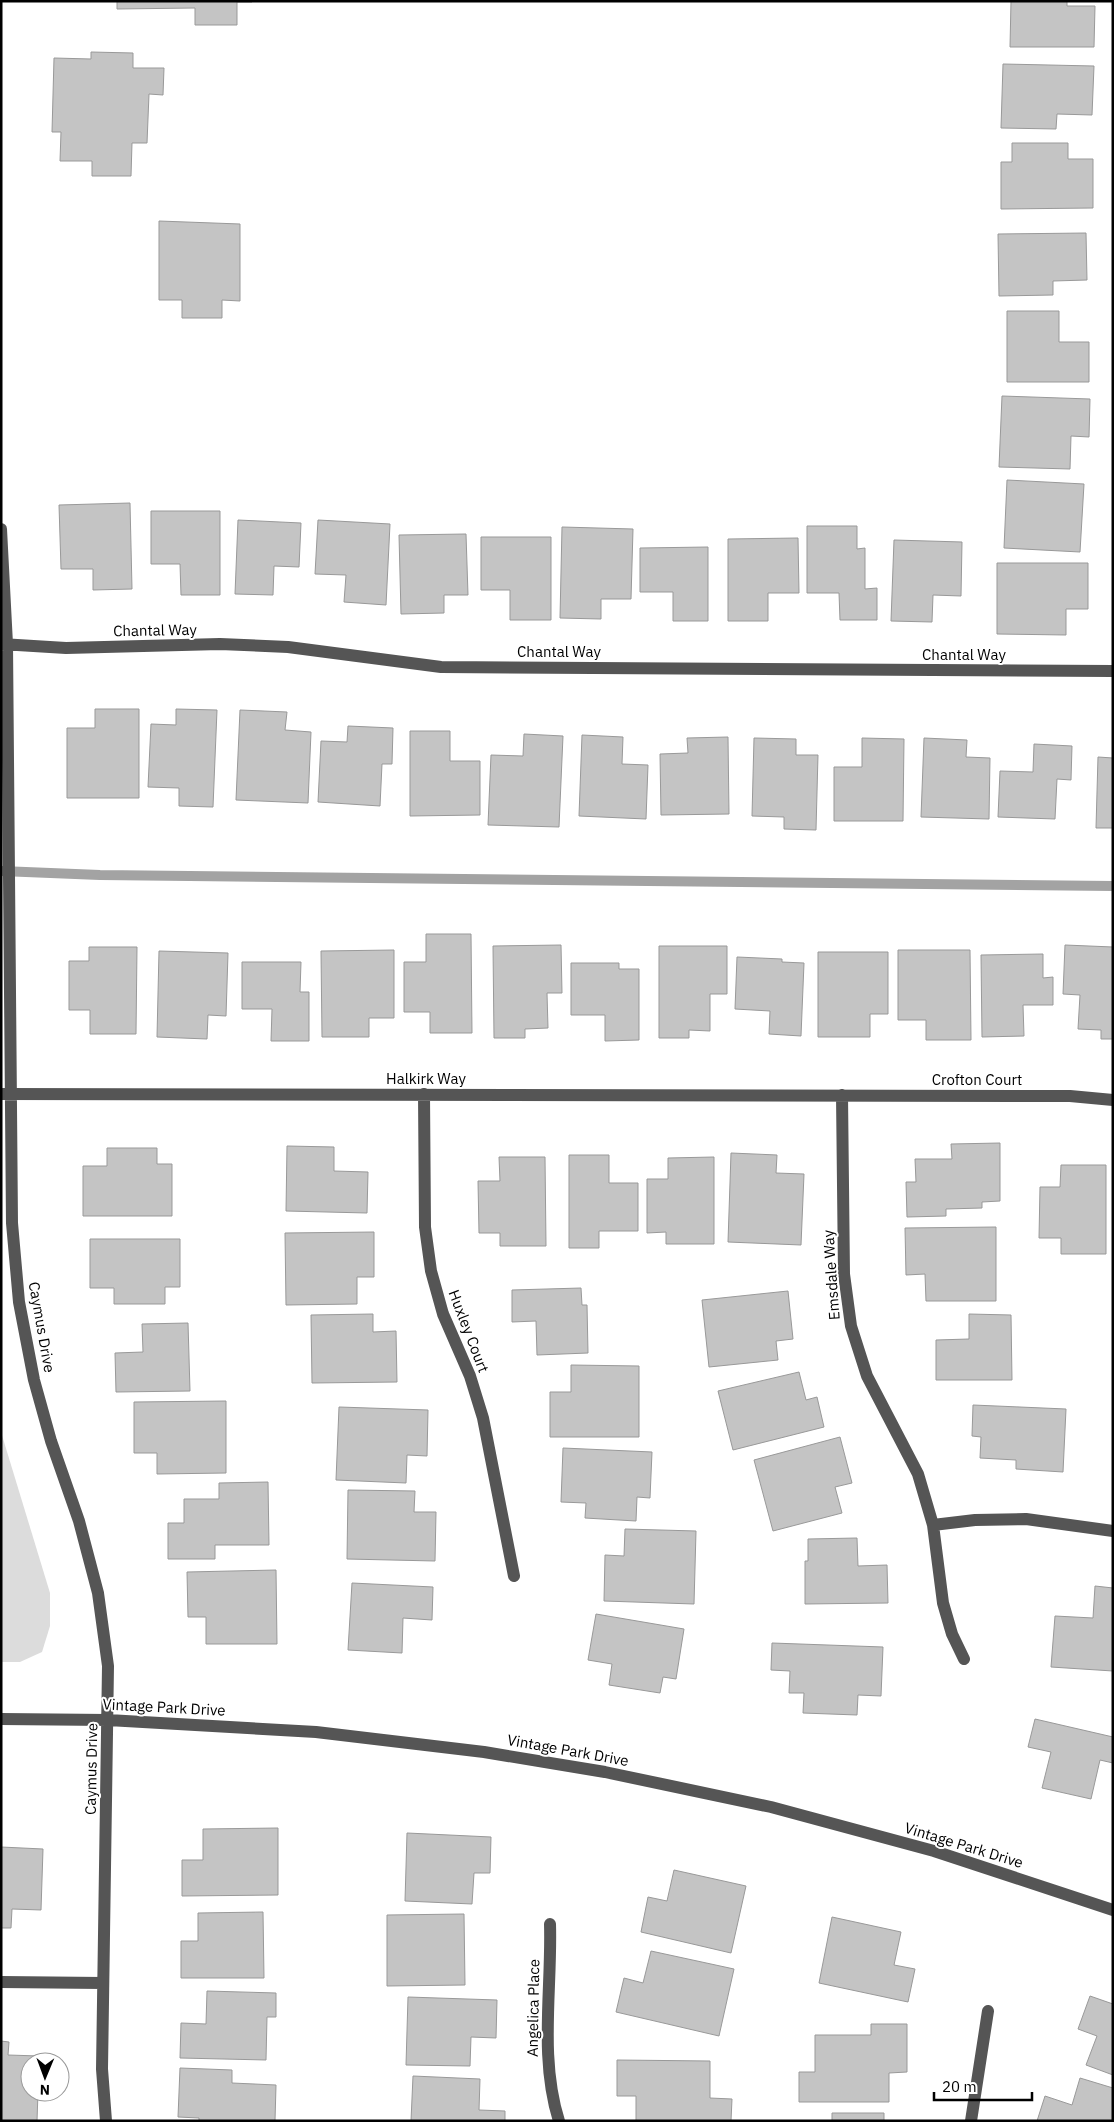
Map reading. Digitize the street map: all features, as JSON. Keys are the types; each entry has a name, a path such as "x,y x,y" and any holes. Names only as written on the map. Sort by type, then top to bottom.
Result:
{"street":[{"name":"Caymus Drive","path":"1,529 10,849 5,1094 12,1223 19,1302 34,1380 48,1432 79,1521 98,1593 108,1666 102,2069 106,2121"},
{"name":"Chantal Way","path":"4,644 66,648 220,644 288,647 441,666 1113,671"},
{"name":"Halkirk Way","path":"5,1094 842,1095"},
{"name":"Huxley Court","path":"424,1094 425,1227 431,1271 442,1314 470,1376 483,1418 514,1576"},
{"name":"Crofton Court","path":"842,1095 1070,1096 1113,1100"},
{"name":"Emsdale Way","path":"842,1095 844,1274 851,1326 867,1376 918,1474 933,1526 943,1603 952,1634 964,1658"},
{"path":"933,1526 975,1520 1026,1519 1113,1531"},
{"name":"Vintage Park Drive","path":"1,1718 108,1720 316,1732 484,1752 605,1772 771,1807 934,1851 1113,1910"},
{"name":"Angelica Place","path":"550,1924 547,2057 555,2108 559,2121"},
{"path":"1,1982 103,1983"},
{"path":"971,2121 988,2011"}],"shaded area":[{"path":"1,1432 50,1593 50,1626 42,1652 20,1662 1,1662"}],"building":[{"path":"117,1 252,2 237,2 237,25 195,25 195,8 117,9"},
{"path":"1011,1 1067,1 1067,6 1095,6 1094,47 1010,47"},
{"path":"91,52 133,53 133,68 164,68 163,95 149,94 147,143 132,143 131,176 92,176 92,161 60,161 61,132 52,132 54,58 91,59"},
{"path":"1003,64 1094,66 1092,115 1057,114 1056,129 1001,128"},
{"path":"1012,143 1068,143 1068,159 1093,159 1093,208 1001,209 1001,162 1012,162"},
{"path":"159,221 240,224 240,301 222,300 222,318 182,318 182,300 159,300"},
{"path":"1086,233 1087,280 1053,281 1053,295 999,296 998,234"},
{"path":"1007,311 1059,311 1059,342 1089,342 1089,382 1007,382"},
{"path":"1002,396 1090,399 1089,437 1071,436 1070,469 999,467"},
{"path":"1007,480 1084,484 1080,552 1004,548"},
{"path":"130,503 132,589 93,590 93,569 61,569 59,505"},
{"path":"151,511 220,511 220,595 181,595 180,564 151,564"},
{"path":"238,520 301,523 299,567 274,566 273,595 235,594"},
{"path":"318,520 390,524 386,605 344,602 346,575 315,574"},
{"path":"807,526 857,526 857,549 865,548 865,589 877,588 877,620 840,620 839,593 807,593"},
{"path":"562,527 633,529 631,599 601,599 601,619 560,618"},
{"path":"466,534 468,595 444,595 444,613 401,614 399,535"},
{"path":"481,537 551,537 551,620 510,620 510,590 481,590"},
{"path":"798,538 799,593 768,593 768,621 728,621 728,539"},
{"path":"894,540 962,542 961,596 933,595 932,622 891,621"},
{"path":"708,547 708,621 673,621 673,592 640,592 640,548"},
{"path":"997,563 1088,563 1088,609 1066,609 1066,635 997,634"},
{"path":"95,709 139,709 139,798 67,798 67,728 95,728"},
{"path":"176,709 217,710 213,807 179,806 179,788 148,787 151,724 176,725"},
{"path":"240,710 287,712 285,730 311,732 308,803 236,800"},
{"path":"348,726 393,728 392,764 382,764 380,806 318,802 321,741 347,742"},
{"path":"410,731 450,731 450,761 480,761 480,815 410,816"},
{"path":"524,734 563,736 559,827 488,825 491,755 523,756"},
{"path":"582,735 623,737 622,764 648,765 646,819 579,816"},
{"path":"728,737 729,814 661,815 660,754 688,753 687,738"},
{"path":"754,738 796,739 796,755 818,755 816,830 784,829 784,817 752,816"},
{"path":"862,738 904,739 903,821 834,821 834,767 862,767"},
{"path":"924,738 967,740 966,757 990,758 989,819 921,817"},
{"path":"1034,744 1072,746 1071,780 1057,779 1055,819 998,817 1000,771 1033,772"},
{"path":"1098,757 1113,758 1113,828 1096,828"},
{"path":"426,934 471,934 472,1033 430,1033 430,1012 404,1012 404,962 426,962"},
{"path":"561,945 562,993 547,993 548,1028 525,1029 525,1038 494,1038 493,946"},
{"path":"1065,945 1113,947 1113,1039 1101,1039 1101,1030 1078,1029 1080,995 1063,994"},
{"path":"659,946 727,946 727,994 710,994 710,1031 689,1030 689,1038 659,1038"},
{"path":"89,947 137,947 136,1034 90,1034 90,1010 69,1010 69,961 89,961"},
{"path":"394,950 394,1018 369,1018 369,1037 322,1037 321,951"},
{"path":"898,950 970,950 971,1040 926,1040 926,1020 898,1020"},
{"path":"159,951 228,953 226,1016 208,1015 207,1039 157,1037"},
{"path":"818,952 888,952 888,1014 870,1014 870,1037 818,1037"},
{"path":"1043,954 1043,978 1053,977 1053,1005 1023,1005 1024,1036 982,1037 981,955"},
{"path":"737,957 782,959 782,962 804,963 801,1036 769,1034 770,1011 735,1009"},
{"path":"242,962 301,962 300,992 309,992 309,1041 271,1041 272,1009 242,1009"},
{"path":"571,963 619,963 619,969 639,969 639,1040 605,1041 605,1015 571,1015"},
{"path":"1000,1143 1000,1201 982,1202 982,1208 946,1209 946,1216 907,1217 906,1182 916,1182 915,1159 952,1159 951,1144"},
{"path":"287,1146 334,1147 334,1171 368,1172 367,1213 286,1211"},
{"path":"107,1148 157,1148 157,1164 172,1164 172,1216 83,1216 83,1166 107,1166"},
{"path":"731,1153 777,1155 776,1173 804,1174 801,1245 728,1242"},
{"path":"569,1155 609,1155 609,1183 638,1183 638,1231 599,1231 599,1248 569,1248"},
{"path":"499,1157 545,1157 546,1246 500,1246 500,1233 479,1233 478,1181 500,1181"},
{"path":"714,1157 714,1244 666,1244 666,1232 647,1233 647,1179 668,1179 668,1158"},
{"path":"1061,1165 1106,1165 1106,1254 1061,1254 1061,1238 1039,1238 1040,1187 1060,1187"},
{"path":"996,1227 996,1301 926,1301 925,1274 906,1275 905,1228"},
{"path":"374,1232 374,1277 357,1277 357,1304 286,1305 285,1233"},
{"path":"90,1239 180,1239 180,1287 165,1287 165,1304 114,1304 114,1288 90,1288"},
{"path":"581,1288 582,1305 587,1305 588,1353 537,1355 536,1321 512,1322 512,1290"},
{"path":"788,1291 793,1339 776,1341 778,1360 709,1367 702,1300"},
{"path":"373,1314 373,1332 396,1331 397,1382 312,1383 311,1315"},
{"path":"969,1314 1011,1315 1012,1380 936,1380 936,1340 969,1339"},
{"path":"188,1323 190,1391 116,1392 115,1353 143,1352 142,1324"},
{"path":"571,1365 639,1366 639,1437 550,1437 550,1392 571,1392"},
{"path":"799,1372 806,1400 817,1397 824,1427 733,1450 718,1391"},
{"path":"226,1401 226,1473 157,1474 157,1453 134,1453 134,1402"},
{"path":"973,1405 1066,1409 1063,1472 1016,1469 1016,1460 980,1458 981,1437 972,1436"},
{"path":"339,1407 428,1410 427,1456 407,1455 406,1483 336,1480"},
{"path":"840,1437 852,1483 835,1487 842,1513 773,1531 754,1460"},
{"path":"563,1448 652,1452 650,1498 637,1497 636,1521 585,1518 586,1503 561,1502"},
{"path":"268,1482 269,1545 215,1545 215,1559 168,1559 168,1523 184,1523 184,1499 219,1499 219,1483"},
{"path":"348,1490 415,1491 414,1512 436,1512 435,1561 347,1559"},
{"path":"625,1529 696,1531 694,1604 604,1601 605,1555 624,1556"},
{"path":"857,1538 858,1566 887,1565 888,1603 805,1604 805,1561 808,1561 808,1539"},
{"path":"276,1570 277,1644 206,1644 206,1617 188,1617 187,1572"},
{"path":"352,1583 433,1587 432,1620 403,1618 402,1653 348,1650"},
{"path":"1095,1586 1113,1588 1113,1671 1051,1667 1055,1616 1093,1618"},
{"path":"596,1614 684,1629 676,1679 663,1677 660,1693 609,1685 612,1664 588,1660"},
{"path":"772,1643 883,1647 881,1696 858,1695 857,1715 803,1713 804,1693 789,1693 790,1671 771,1670"},
{"path":"1035,1719 1113,1737 1113,1763 1100,1760 1091,1799 1042,1788 1051,1752 1028,1747"},
{"path":"278,1828 278,1895 182,1896 182,1860 203,1860 203,1829"},
{"path":"407,1833 491,1837 490,1873 474,1873 472,1904 405,1901"},
{"path":"1,1847 43,1849 41,1910 12,1909 11,1928 1,1928"},
{"path":"674,1870 746,1886 731,1953 641,1932 648,1897 667,1901"},
{"path":"263,1912 264,1978 181,1978 181,1941 198,1941 198,1913"},
{"path":"464,1914 465,1985 387,1986 387,1915"},
{"path":"832,1917 901,1932 894,1965 915,1969 908,2002 819,1983"},
{"path":"651,1951 734,1969 719,2036 616,2012 624,1978 643,1983"},
{"path":"207,1991 276,1993 276,2017 267,2017 266,2060 180,2058 181,2023 206,2024"},
{"path":"1090,1996 1113,2004 1113,2075 1086,2065 1097,2036 1078,2029"},
{"path":"408,1997 497,2000 496,2038 471,2037 470,2066 406,2065"},
{"path":"871,2024 907,2024 907,2072 889,2073 889,2102 799,2102 799,2072 815,2072 815,2035 871,2035"},
{"path":"1,2041 9,2042 8,2055 20,2055 20,2102 38,2102 37,2121 1,2121"},
{"path":"617,2060 710,2061 710,2098 732,2099 731,2121 636,2121 636,2096 617,2096"},
{"path":"180,2068 232,2070 232,2083 276,2085 275,2121 199,2121 199,2118 178,2117"},
{"path":"413,2076 480,2079 479,2110 505,2111 505,2121 411,2121"},
{"path":"1080,2078 1113,2088 1113,2121 1037,2121 1045,2096 1072,2105"},
{"path":"832,2113 884,2113 884,2121 832,2121"}],"waterway":[{"path":"1,871 100,875 1113,886"}]}
